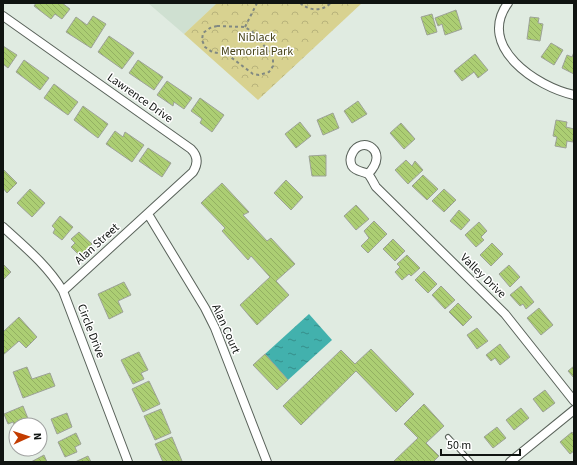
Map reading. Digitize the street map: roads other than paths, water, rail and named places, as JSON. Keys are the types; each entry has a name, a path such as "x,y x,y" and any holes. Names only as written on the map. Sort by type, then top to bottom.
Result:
{"street":[{"path":"508,3 501,16 499,32 503,46 510,56 526,73 537,80 555,89 574,95"},
{"name":"Lawrence Drive","path":"3,16 185,144 195,153 197,159 196,167 193,172 148,214"},
{"name":"Valley Drive","path":"368,174 376,187 505,314 574,401"},
{"name":"Alan Street","path":"63,291 148,214"},
{"name":"Alan Court","path":"148,214 205,308 215,328 267,462"},
{"name":"Circle Drive","path":"3,227 41,261 54,276 63,291 128,462"},
{"path":"510,462 574,410"}],"lane":[{"path":"448,437 471,462"}],"water":[{"path":"309,314 332,340 288,380 265,354"}],"park label":[{"name":"Niblack Memorial Park","path":"257,44"}]}
